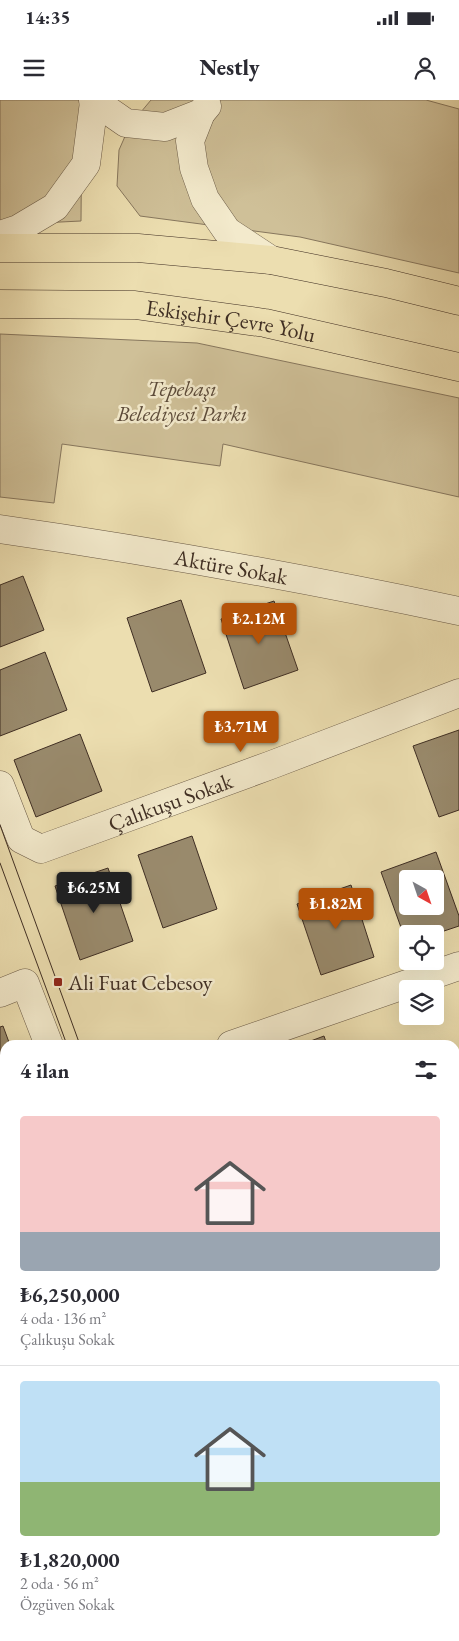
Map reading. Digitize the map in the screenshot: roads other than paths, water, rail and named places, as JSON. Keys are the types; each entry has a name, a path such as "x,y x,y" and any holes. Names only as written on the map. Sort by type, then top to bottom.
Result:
{"highway":[{"path":"0,248 138,248 271,260 459,300"},
{"name":"Eskişehir Çevre Yolu","path":"0,304 135,305 265,323 459,367"}],"street":[{"path":"0,235 18,229 55,207 86,164 94,101 126,123 165,127 207,107"},
{"path":"207,107 190,140 194,168 205,199 227,231 271,260"},
{"name":"Aktüre Sokak","path":"0,530 84,541 347,588 459,611"},
{"name":"Çalıkuşu Sokak","path":"0,785 21,839 41,849 271,765 459,693"},
{"path":"245,1040 459,966"},
{"path":"0,993 25,983 47,1040"}],"tram line":[{"path":"0,825 78,1040"},
{"path":"0,863 65,1040"}],"place":[{"name":"Ali Fuat Cebesoy","path":"58,982"}],"park label":[{"name":"Tepebaşı Belediyesi Parkı","path":"182,400"}]}
